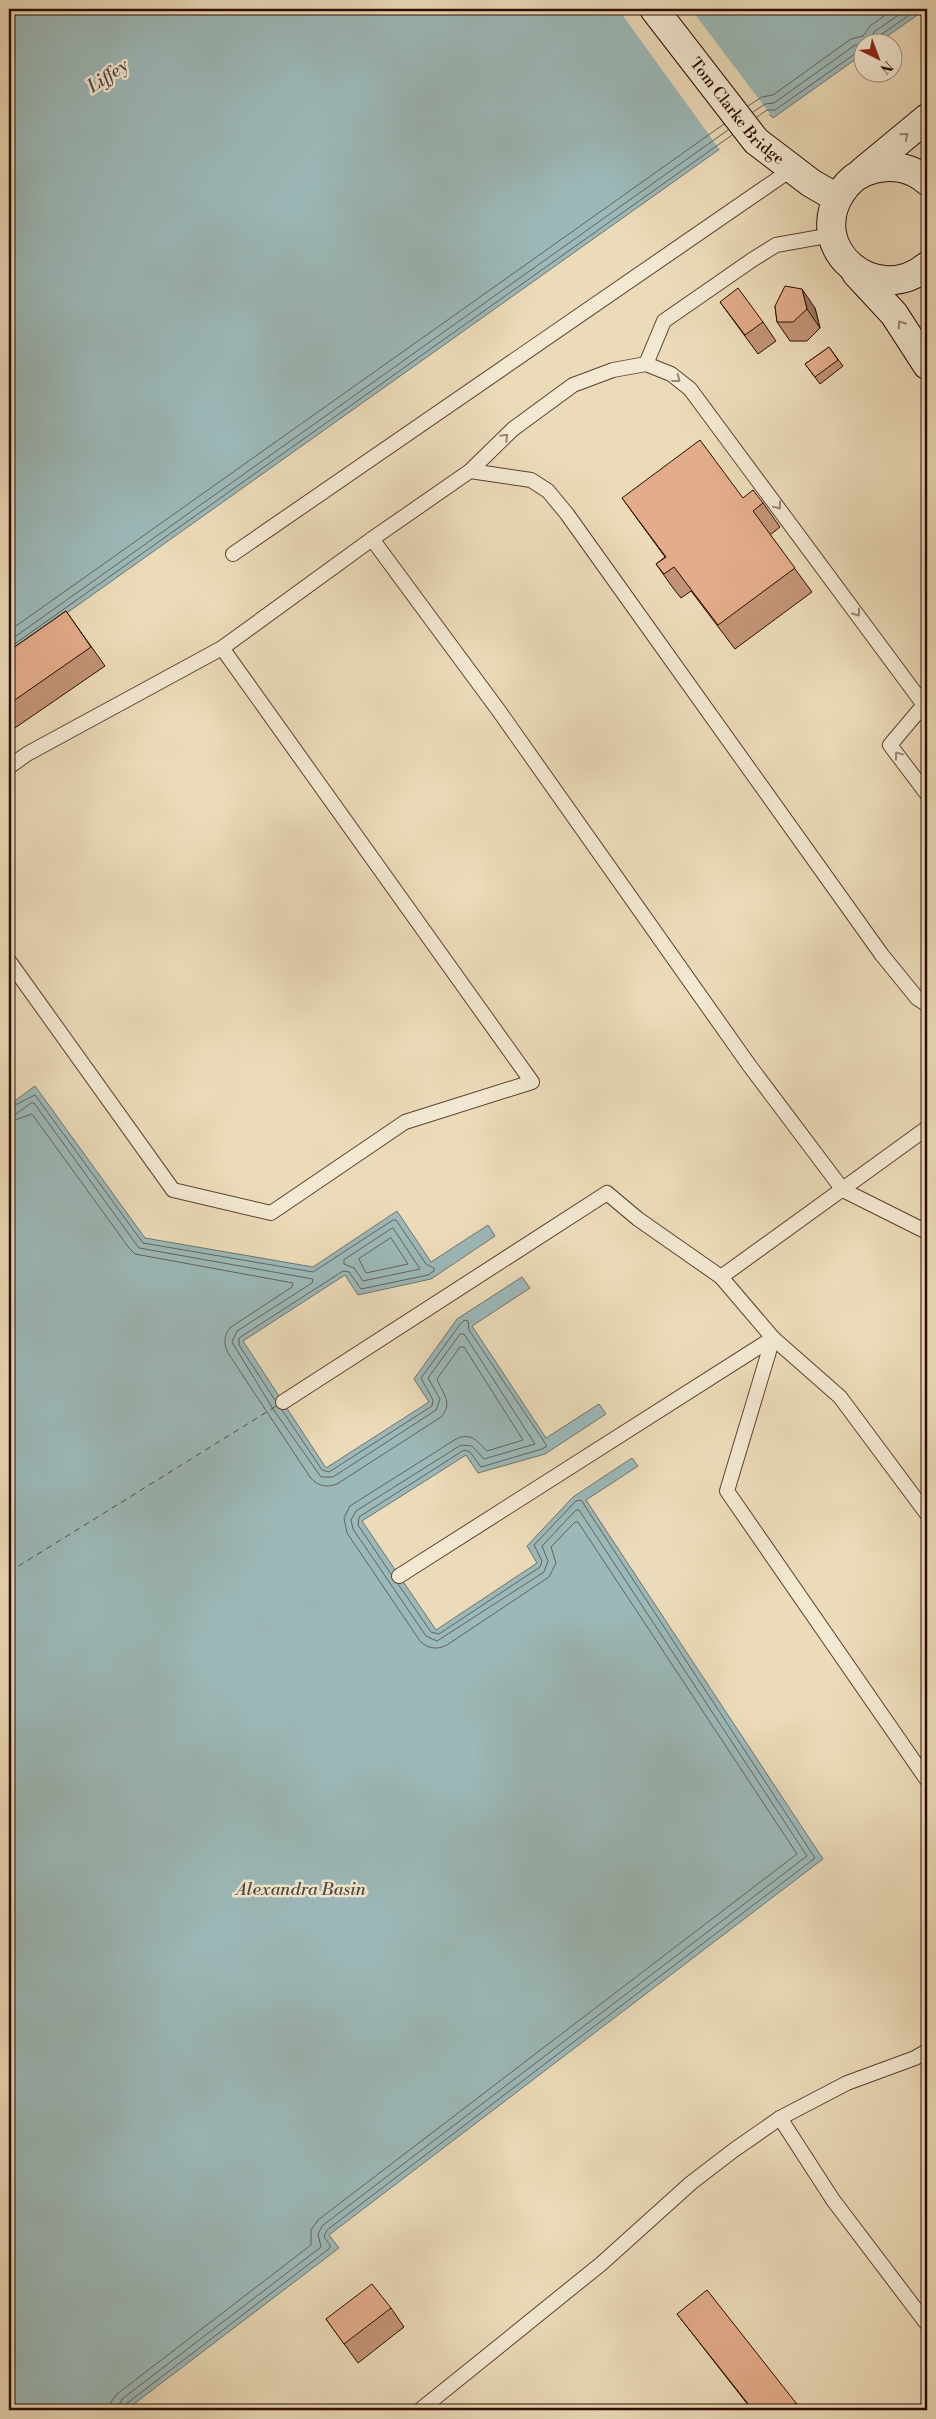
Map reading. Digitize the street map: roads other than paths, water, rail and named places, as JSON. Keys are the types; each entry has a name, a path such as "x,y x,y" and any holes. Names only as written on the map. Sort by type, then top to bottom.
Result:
{"main road":[{"name":"Tom Clarke Bridge","path":"654,9 756,141 811,183 838,198"},
{"path":"927,118 845,186 838,198 831,222 832,235 837,248 845,260 894,314 927,365"},
{"path":"856,176 882,166 896,166 910,170 927,182"},
{"path":"845,260 856,271 884,281 899,280 913,275 927,266"}],"lane":[{"path":"233,554 792,169"},
{"path":"646,364 664,321 776,245 832,235"},
{"path":"9,767 26,754 222,648 372,539 470,471 513,430 573,385 613,370 646,364 671,374 690,389 926,705 890,745 927,794"},
{"path":"470,471 531,480 548,491 585,538 882,955 917,998 927,1005"},
{"path":"372,539 504,719 748,1065 843,1190 927,1232"},
{"path":"9,961 173,1190 271,1213 405,1122 532,1082 222,648"},
{"path":"721,1276 927,1128"},
{"path":"283,1402 607,1193 638,1219 721,1276 773,1338 840,1397 927,1514"},
{"path":"399,1576 773,1338"},
{"path":"773,1338 727,1491 927,1780"},
{"path":"420,2410 601,2264 691,2183 780,2118 848,2083 923,2056"},
{"path":"780,2118 833,2200 927,2324"}],"water":[{"name":"Liffey","path":"9,9 926,9 893,32 854,32 854,60 773,118 769,114 9,654"},
{"name":"Alexandra Basin","path":"35,1086 145,1238 313,1267 397,1211 431,1262 488,1225 495,1236 431,1279 358,1295 345,1275 243,1341 326,1468 429,1402 414,1379 457,1319 522,1277 530,1288 472,1326 546,1438 599,1404 606,1414 545,1454 478,1473 466,1455 362,1521 436,1630 537,1563 527,1546 573,1497 632,1458 638,1466 586,1500 823,1859 329,2235 339,2248 126,2410 9,2410 9,1105"}]}
